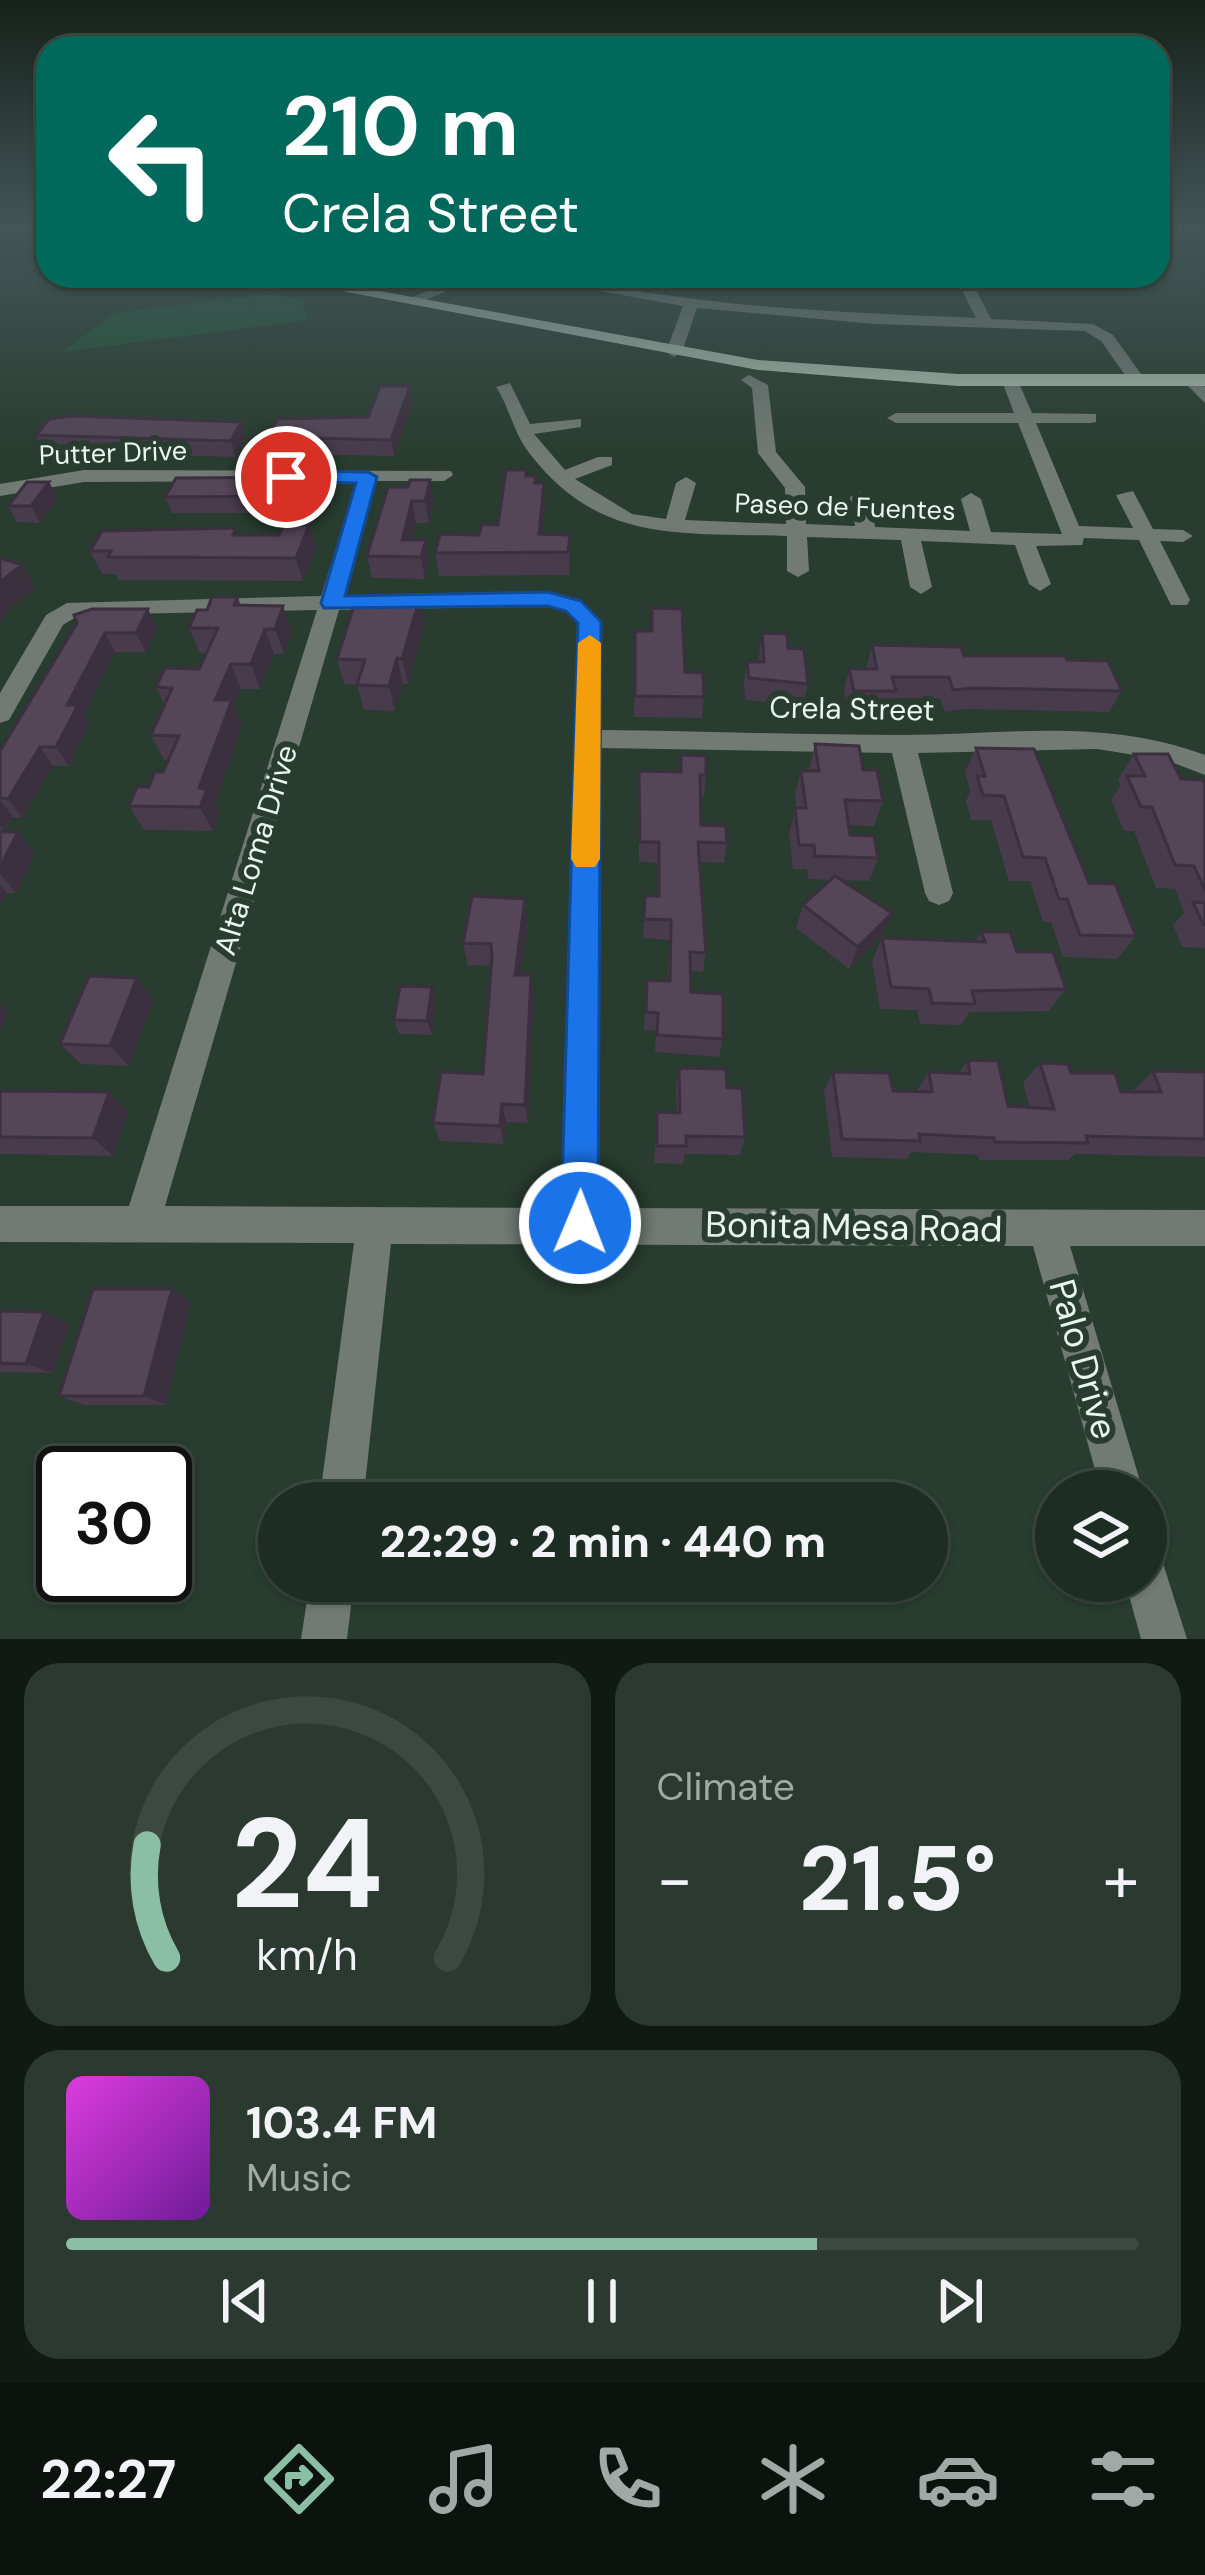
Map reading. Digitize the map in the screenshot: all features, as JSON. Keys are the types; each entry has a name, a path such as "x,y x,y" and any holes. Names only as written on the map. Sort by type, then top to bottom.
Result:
{"main road":[{"path":"436,304 674,352 749,372 1010,381 1197,380"}],"street":[{"path":"674,352 691,304"},
{"path":"719,304 933,324 1077,325 1098,331 1138,381"},
{"path":"977,304 986,323"},
{"path":"749,372 741,385 742,414 765,433 767,453 795,487 798,571"},
{"path":"1197,380 1205,398"},
{"path":"1010,381 1074,532 1183,536"},
{"name":"Paseo de Fuentes","path":"505,387 518,404 524,430 545,460 612,514 673,528 1024,541 1076,541 1074,532"},
{"path":"896,418 1090,418"},
{"path":"524,430 575,423"},
{"path":"566,476 605,461"},
{"name":"Putter Drive","path":"0,490 84,476 444,475"},
{"name":"Alta Loma Drive","path":"142,1222 368,477"},
{"path":"673,528 686,483"},
{"path":"1126,494 1179,600"},
{"path":"860,497 866,535"},
{"path":"971,499 982,540"},
{"path":"910,537 921,587"},
{"path":"1024,541 1040,584"},
{"path":"0,714 54,620 75,608 548,599 574,606 590,622 580,1223"},
{"name":"Crela Street","path":"587,739 903,744 1116,741 1166,748 1205,765"},
{"path":"903,744 939,893"},
{"name":"Bonita Mesa Road","path":"0,1224 1205,1228"},
{"path":"344,1482 375,1224"},
{"name":"Palo Drive","path":"1046,1227 1116,1470"},
{"path":"324,1639 329,1602"},
{"path":"1153,1602 1164,1639"}],"green space":[{"path":"184,304 304,304 308,320 62,352 115,313"}],"building":[{"path":"380,386 410,386 391,440 269,437 277,419 368,417"},
{"path":"49,419 241,422 231,441 36,435"},
{"path":"506,470 526,470 526,476 536,476 535,483 544,483 539,534 570,535 568,552 435,553 440,534 479,535 482,524 498,525"},
{"path":"318,477 309,496 165,497 176,478"},
{"path":"410,480 430,480 425,501 412,501 402,540 426,540 421,557 367,556 388,487 408,487"},
{"path":"27,482 49,482 31,506 8,506"},
{"path":"284,525 309,525 296,558 108,557 111,551 90,551 102,531 236,528 233,535 279,535"},
{"path":"0,558 22,565 0,582"},
{"path":"212,597 238,597 234,605 283,606 275,629 265,629 251,664 231,664 215,700 232,700 199,788 207,789 200,807 129,806 137,787 149,787 155,772 163,772 179,736 151,735 172,688 156,687 165,668 199,669 218,628 189,628 197,610 207,610"},
{"path":"420,597 389,686 357,685 365,660 337,659 356,599"},
{"path":"652,608 682,609 685,672 703,673 704,697 635,696 635,631 652,631"},
{"path":"92,609 148,609 136,633 105,633 67,705 78,705 56,747 40,747 8,799 0,798 0,751 77,623 74,615"},
{"path":"762,633 787,634 788,648 804,649 808,684 749,678 747,662 764,662"},
{"path":"872,645 961,647 964,656 1108,661 1122,691 953,690 949,677 892,677 896,691 854,691 849,669 877,669"},
{"path":"815,744 859,746 863,770 877,770 883,801 845,800 850,835 874,836 878,858 815,856 814,845 799,845 795,808 806,808 801,771 819,771"},
{"path":"976,748 1034,749 1089,883 1115,884 1136,936 1080,935 1067,899 1059,899 1045,858 1023,857 1004,796 983,795 977,776 985,776"},
{"path":"1134,754 1168,754 1181,779 1205,783 1205,890 1194,866 1175,865 1152,807 1141,807 1127,776 1145,776"},
{"path":"681,755 706,756 706,775 700,775 701,825 726,826 727,843 698,842 706,953 690,952 691,992 723,994 723,1039 657,1035 658,1013 646,1012 647,980 670,981 671,920 644,919 645,896 659,896 659,842 640,842 639,771 681,772"},
{"path":"0,832 18,832 0,867"},
{"path":"835,876 892,913 858,947 803,905"},
{"path":"472,896 525,899 515,975 531,975 525,1105 502,1104 500,1126 433,1123 441,1072 483,1074 492,957 491,944 463,943"},
{"path":"1193,902 1205,903 1205,925 1203,924"},
{"path":"981,932 1010,932 1017,952 1053,952 1066,989 972,991 975,1004 932,1003 929,989 891,987 882,938 985,942"},
{"path":"89,976 137,978 110,1046 60,1044"},
{"path":"400,986 432,987 427,1021 394,1020"},
{"path":"968,1060 998,1061 1008,1106 1054,1109 1040,1063 1068,1064 1071,1073 1115,1073 1121,1092 1161,1092 1153,1071 1205,1072 1205,1139 1086,1136 1088,1143 995,1142 994,1138 919,1134 920,1141 842,1139 833,1072 889,1073 893,1091 932,1092 929,1072 970,1074"},
{"path":"679,1068 726,1069 727,1088 742,1088 745,1137 686,1136 686,1146 657,1146 657,1112 680,1113"},
{"path":"0,1091 109,1092 93,1138 0,1137"},
{"path":"93,1289 172,1289 144,1396 59,1396"},
{"path":"0,1311 44,1312 26,1364 0,1363"}],"slow traffic":[{"path":"586,859 590,643"}],"route":[{"path":"286,477 368,477 332,603 548,599 574,606 590,622 580,1223"}]}
